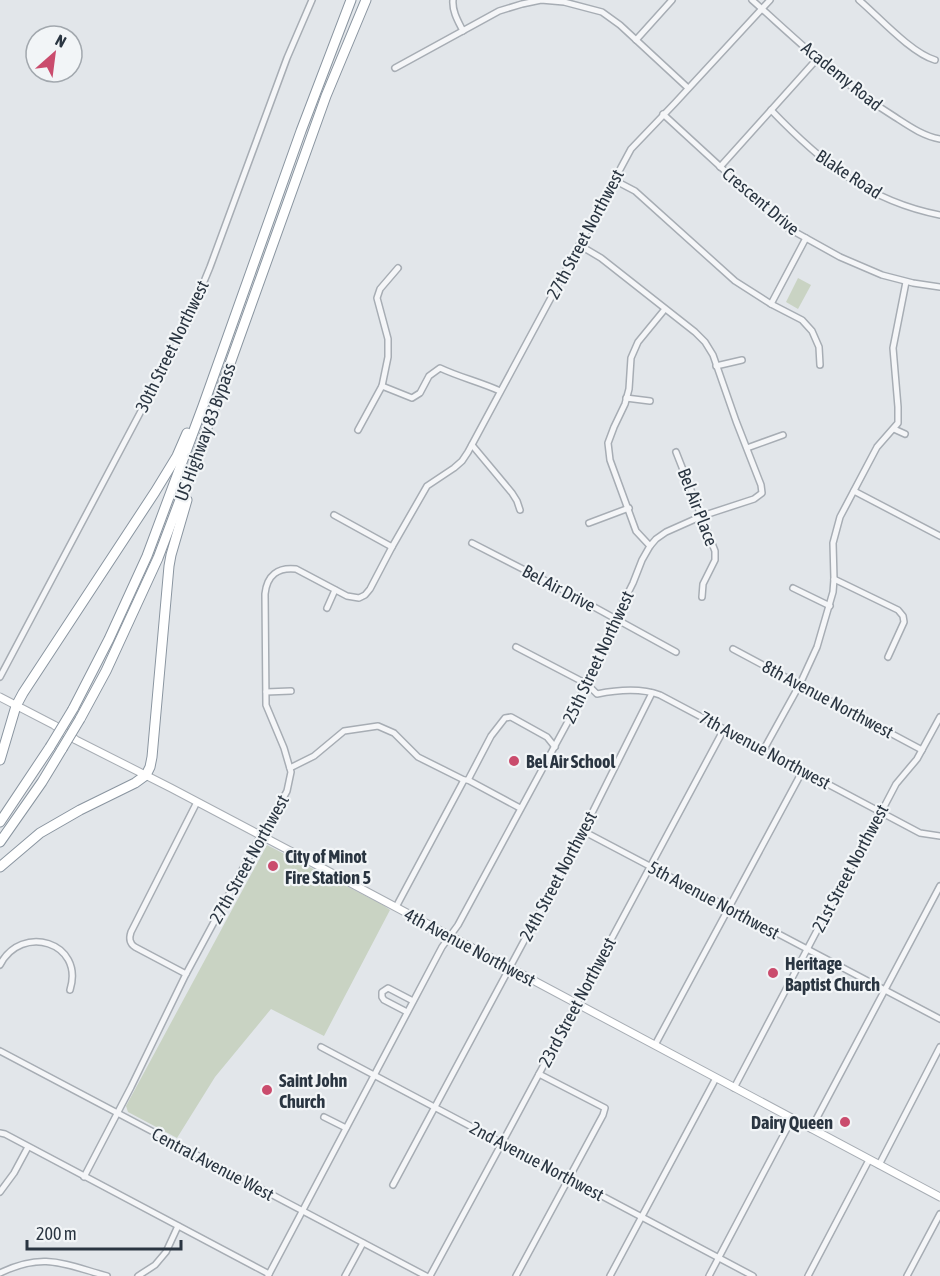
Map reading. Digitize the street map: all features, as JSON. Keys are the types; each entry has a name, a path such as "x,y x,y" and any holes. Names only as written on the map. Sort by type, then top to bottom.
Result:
{"highway":[{"name":"US Highway 83 Bypass","path":"0,822 73,709 147,556 305,120 351,0"},
{"name":"US Highway 83 Bypass","path":"0,842 35,792 80,719 106,671 158,558 213,413 326,96 366,0"},
{"path":"0,760 16,706 23,693 170,468 207,393"},
{"path":"0,867 40,833 146,776 152,757 171,555 213,413"}],"main road":[{"name":"4th Avenue Northwest","path":"0,697 54,725 76,740 261,835 940,1197"}],"street":[{"name":"30th Street Northwest","path":"0,677 184,330 210,267 287,58 312,0"},
{"path":"453,0 454,13 463,31"},
{"path":"395,68 499,11 541,0 582,3 602,12 620,25 688,88"},
{"path":"636,40 672,0"},
{"name":"Academy Road","path":"752,0 817,59 873,104 930,137 940,139"},
{"name":"27th Street Northwest","path":"392,547 427,486 462,461 472,445 631,149 770,0"},
{"path":"859,0 914,50 926,58 935,60"},
{"path":"866,6 872,0"},
{"path":"720,167 817,59"},
{"name":"Blake Road","path":"771,110 799,140 842,173 880,196 921,211 940,215"},
{"name":"Crescent Drive","path":"663,114 786,227 840,257 882,275 906,282 940,287"},
{"path":"614,180 635,192 735,282 802,320 812,331 819,347 820,365"},
{"path":"771,304 806,238"},
{"path":"579,245 601,258 705,342 747,448 783,435"},
{"path":"358,430 382,386 388,357 388,339 377,298 380,289 398,268"},
{"path":"764,749 800,684 817,647 830,606 834,579 833,543 836,527 877,447 898,423 893,348 906,282"},
{"path":"650,546 636,531 610,460 608,443 625,404 631,358 638,342 665,309"},
{"path":"716,366 742,360"},
{"path":"382,386 412,398 420,393 429,376 440,368 500,391"},
{"path":"626,398 650,401"},
{"path":"894,429 905,434"},
{"path":"472,445 517,501 520,510"},
{"name":"25th Street Northwest","path":"268,1275 442,947 458,925 555,747 587,684 650,546 666,532 702,516 754,499 762,493 747,448"},
{"name":"Bel Air Place","path":"676,452 716,556 703,584 702,597"},
{"path":"854,491 940,536"},
{"path":"589,524 629,508"},
{"path":"334,515 392,547 370,589 359,598 353,598 335,590 296,569 287,568 277,571 268,580 265,588 266,705 290,768 314,756 344,731 378,726 394,733 418,757 520,808"},
{"name":"Bel Air Drive","path":"472,543 676,651"},
{"path":"834,579 898,610 903,616 904,622 888,657"},
{"path":"793,588 830,606"},
{"path":"327,608 335,590"},
{"name":"7th Avenue Northwest","path":"516,647 587,684 597,694 621,691 652,693 764,749 920,833 940,836"},
{"name":"8th Avenue Northwest","path":"733,649 922,750"},
{"path":"266,692 291,691"},
{"name":"24th Street Northwest","path":"393,1185 583,831 652,693"},
{"path":"396,907 491,736 505,718 511,717 547,737 555,747"},
{"name":"21st Street Northwest","path":"734,1088 880,811 896,784 917,759 940,717"},
{"name":"23rd Street Northwest","path":"428,1276 724,729"},
{"name":"27th Street Northwest","path":"84,1177 186,974 287,791 290,768"},
{"path":"655,1045 802,770"},
{"path":"186,974 135,947 130,942 131,932 197,802"},
{"name":"5th Avenue Northwest","path":"583,831 940,1019"},
{"path":"811,1129 940,886"},
{"path":"0,965 9,952 19,945 48,943 63,952 71,964 73,981 70,990"},
{"path":"407,1012 384,1000 382,992 388,988 413,1001"},
{"name":"2nd Avenue Northwest","path":"321,1047 753,1276"},
{"path":"879,1165 940,1047"},
{"name":"Central Avenue West","path":"0,1051 428,1276"},
{"path":"516,1276 605,1108 539,1074"},
{"path":"610,1276 716,1078"},
{"path":"324,1117 346,1128"},
{"path":"709,1276 792,1119"},
{"path":"0,1133 268,1275"},
{"path":"0,1192 14,1173 27,1148"},
{"path":"808,1276 869,1161"},
{"path":"907,1276 940,1214"},
{"path":"138,1276 155,1265 166,1252 178,1226"},
{"path":"345,1276 363,1243"},
{"path":"0,1273 27,1263 44,1261 59,1262 106,1276"}],"green space":[{"path":"798,278 811,285 798,309 786,302"},
{"path":"267,845 390,910 324,1036 271,1009 215,1077 177,1138 128,1112 126,1106"}],"place":[{"name":"Bel Air School","path":"514,761"},
{"name":"City of Minot Fire Station 5","path":"273,866"},
{"name":"Heritage Baptist Church","path":"773,973"},
{"name":"Saint John Church","path":"267,1090"},
{"name":"Dairy Queen","path":"845,1122"}]}
